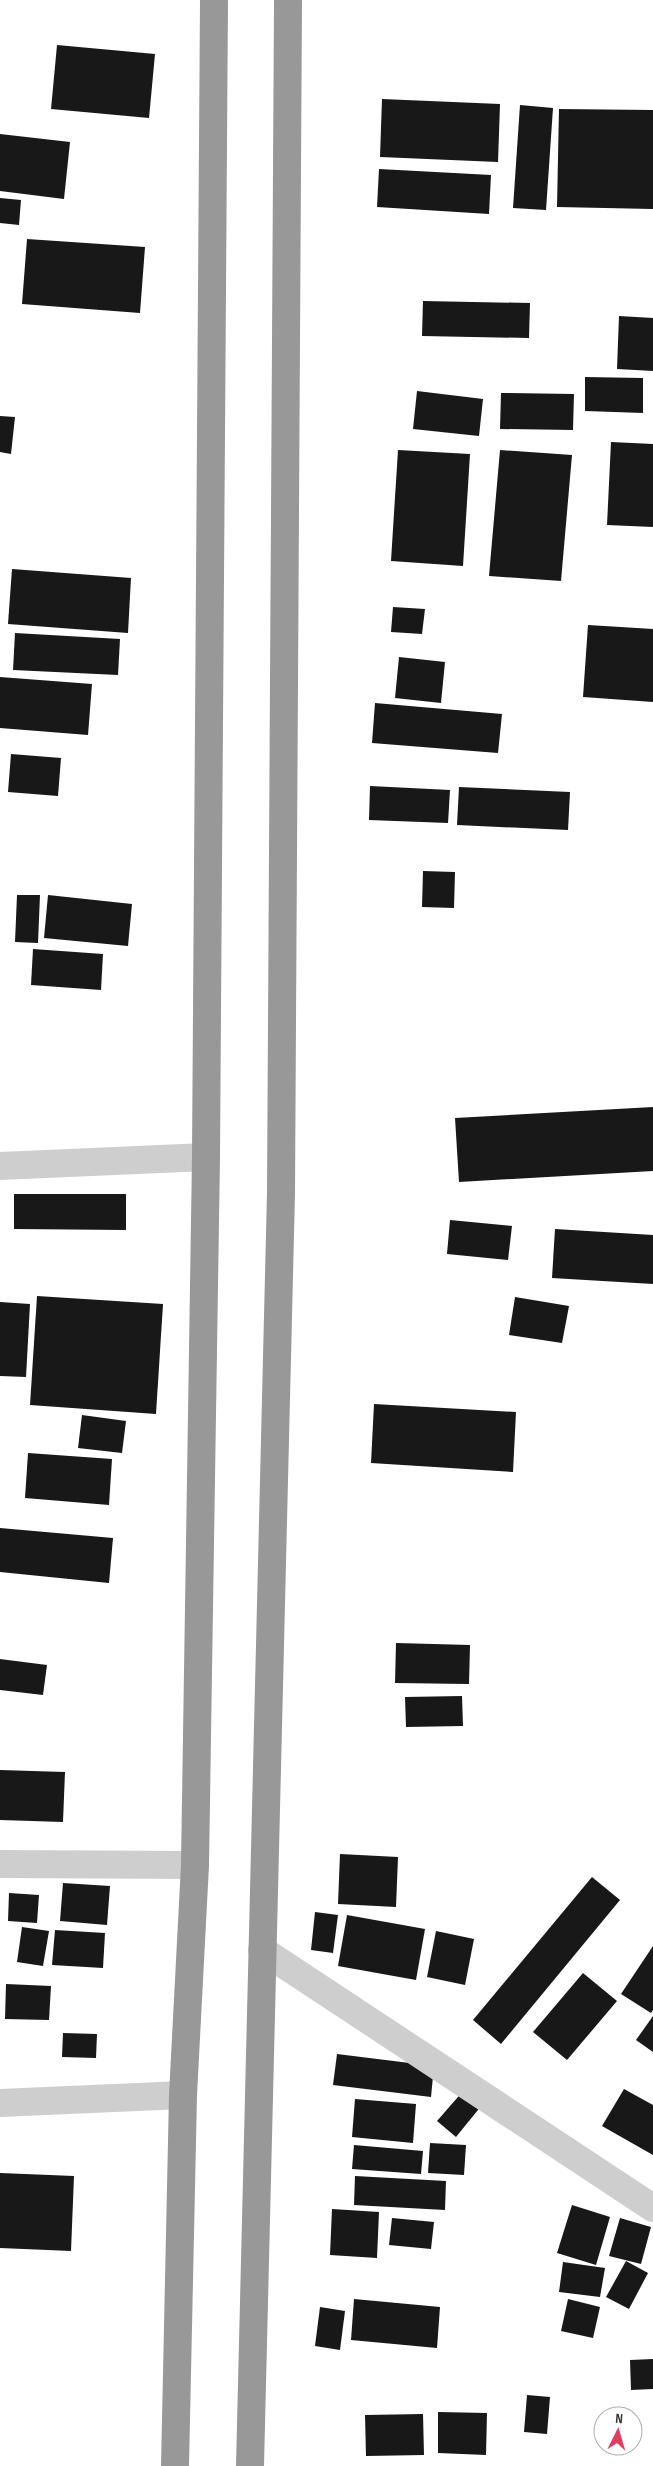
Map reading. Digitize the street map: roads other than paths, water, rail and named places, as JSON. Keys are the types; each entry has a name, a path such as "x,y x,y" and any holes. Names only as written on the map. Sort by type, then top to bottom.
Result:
{"highway":[{"path":"175,2466 184,2095 195,1865 206,1157 214,0"},
{"path":"250,2466 281,1194 288,0"}],"street":[{"path":"0,1166 206,1157"},
{"path":"0,1864 195,1865"},
{"path":"262,1950 653,2208"},
{"path":"0,2103 184,2095"}]}
